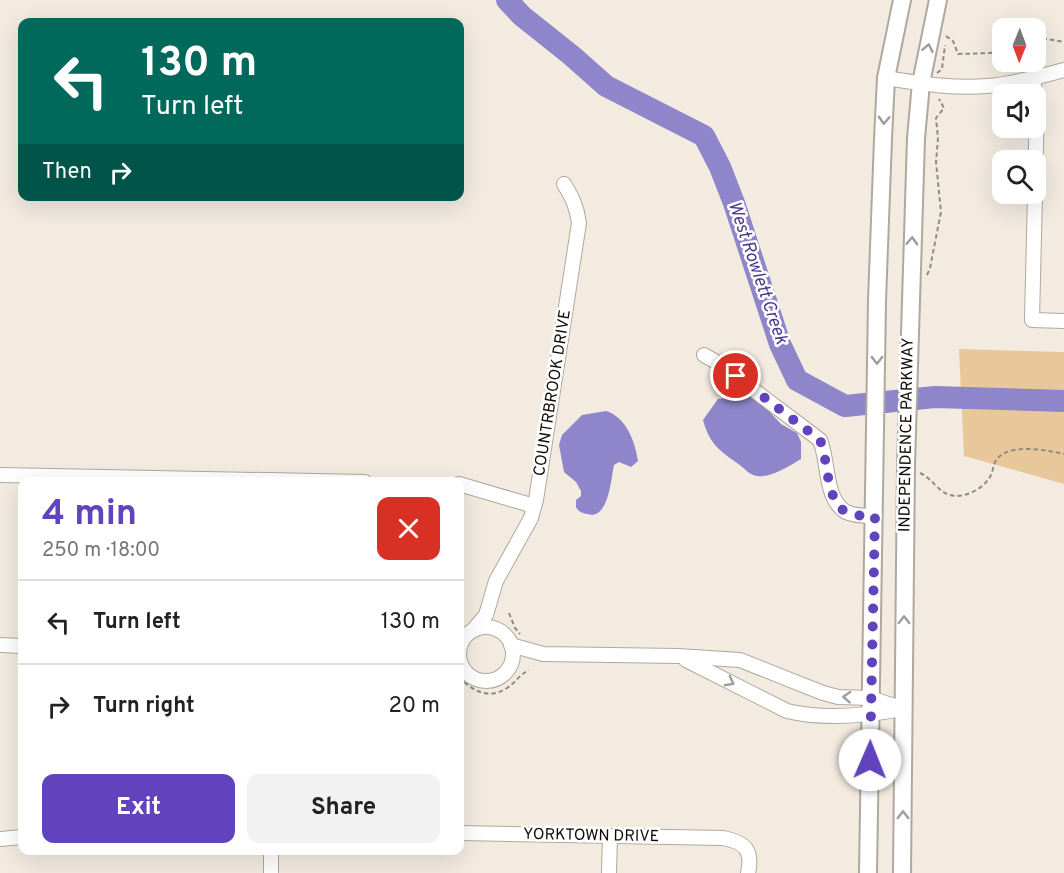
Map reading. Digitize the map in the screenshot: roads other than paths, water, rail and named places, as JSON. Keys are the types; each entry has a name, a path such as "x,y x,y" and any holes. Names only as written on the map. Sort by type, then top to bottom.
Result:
{"main road":[{"name":"INDEPENDENCE PARKWAY","path":"868,873 877,301 886,78 902,0"},
{"name":"INDEPENDENCE PARKWAY","path":"902,873 904,709 912,468 910,300 916,138 928,84 938,0"}],"street":[{"path":"886,78 928,84 985,87 1064,70"},
{"path":"1033,78 1037,106 1036,150"},
{"name":"COUNTRBROOK DRIVE","path":"473,630 486,615 496,581 531,518 534,506 579,223 578,210 564,184"},
{"path":"1035,204 1032,320 1064,321"},
{"path":"704,355 718,363 820,440 825,452 832,493 837,505 848,513 875,516"},
{"path":"0,476 61,477"},
{"path":"464,485 534,506"},
{"path":"492,597 500,631"},
{"path":"464,639 473,630 491,627 543,654"},
{"path":"508,670 516,640"},
{"path":"0,645 18,646"},
{"path":"464,672 485,681 494,679 528,658 543,654 678,656 740,660 823,693 870,707"},
{"path":"678,656 787,711 803,715 870,707 904,709"},
{"name":"YORKTOWN DRIVE","path":"464,833 723,838 739,843 748,851 750,858 748,873"},
{"path":"609,873 610,836"},
{"path":"0,839 18,837"},
{"path":"271,855 271,873"}],"waterway":[{"name":"West Rowlett Creek","path":"507,0 522,16 606,86 704,136 720,167 734,203 780,344 797,380 845,406 935,397 1064,401"}]}
